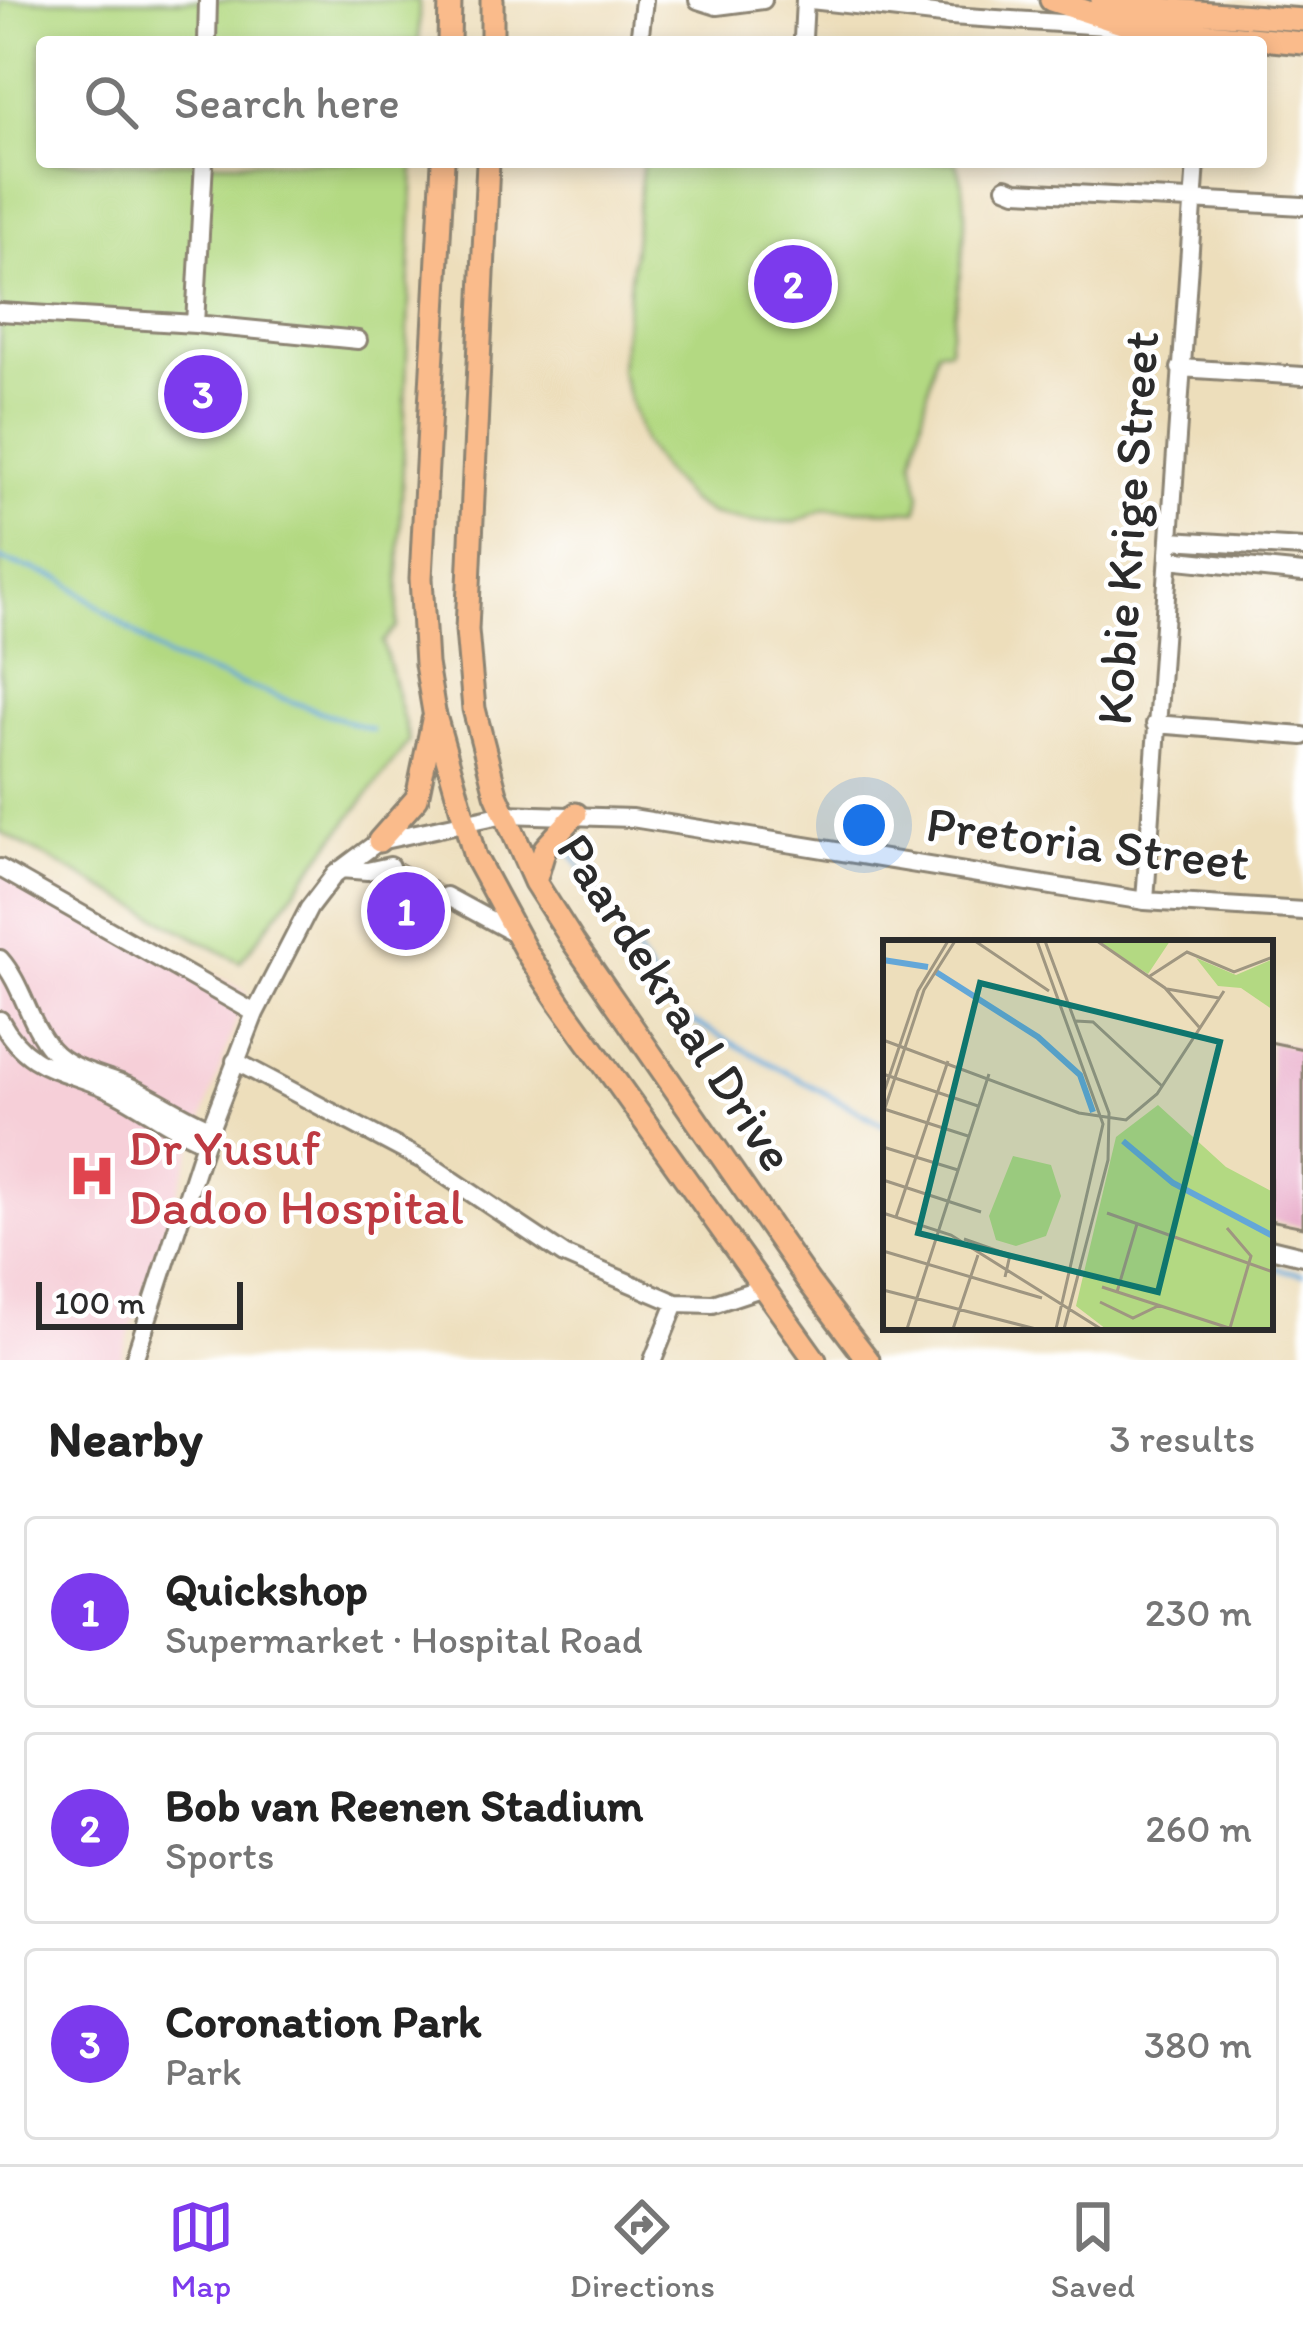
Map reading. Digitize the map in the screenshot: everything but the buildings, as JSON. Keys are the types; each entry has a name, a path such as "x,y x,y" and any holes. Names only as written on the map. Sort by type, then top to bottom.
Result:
{"main road":[{"path":"448,36 450,0"},
{"path":"492,0 492,36"},
{"path":"1051,0 1134,27 1303,20"},
{"path":"1102,0 1303,43"},
{"name":"Paardekraal Drive","path":"443,168 421,578 434,712 465,822 476,857 516,934 560,1003 814,1360"},
{"name":"Paardekraal Drive","path":"488,168 467,631 474,709 505,814 536,882 808,1281 868,1360"},
{"path":"379,841 417,798 434,712"},
{"path":"536,882 545,848 576,814"}],"street":[{"path":"207,36 208,0"},
{"path":"640,36 644,0"},
{"path":"698,0 717,6 763,0"},
{"path":"803,36 808,0 1060,25 1134,27"},
{"path":"195,324 204,168"},
{"name":"Kobie Krige Street","path":"1144,901 1196,168"},
{"path":"1006,188 1303,206"},
{"path":"0,312 358,340"},
{"path":"1180,368 1303,376"},
{"path":"1171,539 1303,548"},
{"path":"1169,559 1303,573"},
{"path":"1155,724 1303,736"},
{"name":"Pretoria Street","path":"379,841 505,814 576,814 670,823 1144,901 1303,911"},
{"path":"134,1360 207,1135 255,1013 309,908 341,869 379,841"},
{"path":"341,869 367,872 390,866"},
{"path":"0,868 255,1013"},
{"path":"446,896 516,934"},
{"path":"0,959 14,977 42,1036 62,1059 141,1091 207,1135"},
{"path":"0,1020 14,1044 33,1061 112,1091 170,1128 207,1135"},
{"path":"235,1061 424,1161 564,1255 676,1303 713,1304 764,1287"},
{"path":"1273,1249 1303,1256"},
{"path":"653,1360 676,1303"}],"shaded area":[{"name":"Dr Yusuf Dadoo Hospital","path":"0,860 246,992 120,1360 0,1360"}],"green space":[{"path":"0,0 419,0 419,36 36,36 36,168 414,168 397,627 383,642 409,741 240,962 0,832"},
{"path":"642,168 958,168 965,204 963,254 949,349 937,349 913,460 920,494 917,511 825,509 796,522 750,522 711,514 690,501 644,444 620,370"}],"waterway":[{"path":"0,559 62,579 168,658 372,730"},
{"path":"563,841 675,1012 883,1124"},
{"path":"1273,1268 1303,1274"}],"tunnel":[{"path":"390,866 446,896"}],"place":[{"name":"Bob van Reenen Stadium","path":"793,284"},
{"name":"Coronation Park","path":"203,394"},
{"name":"Quickshop","path":"406,911"},
{"name":"Dr Yusuf Dadoo Hospital","path":"92,1176"}]}
